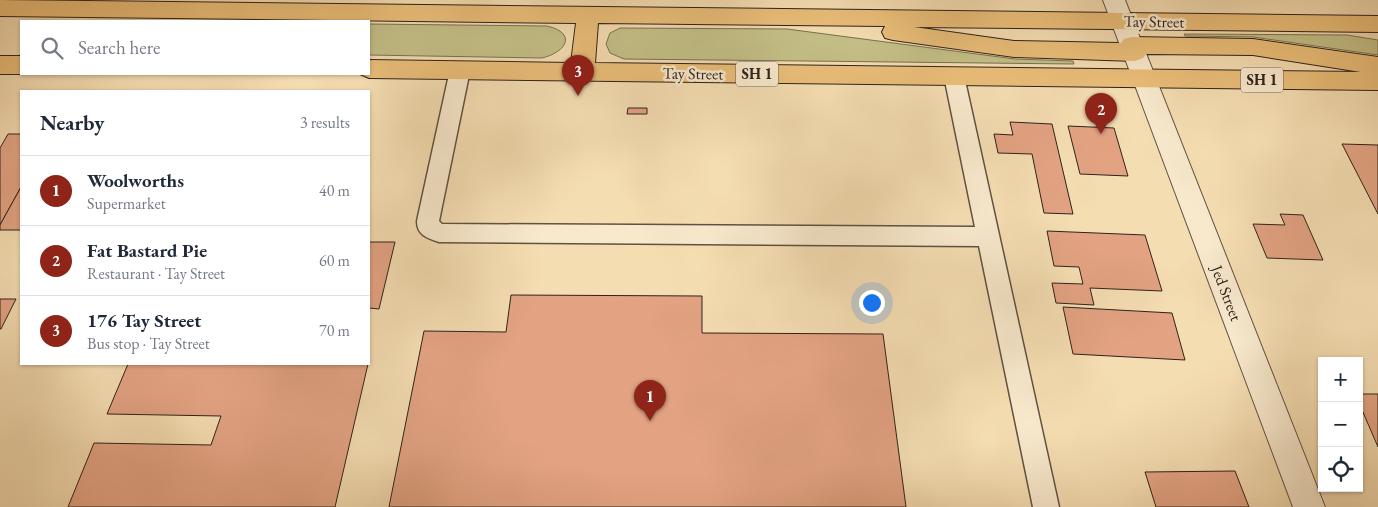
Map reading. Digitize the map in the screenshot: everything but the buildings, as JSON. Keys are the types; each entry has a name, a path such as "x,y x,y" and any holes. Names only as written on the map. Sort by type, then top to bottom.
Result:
{"highway":[{"name":"Tay Street","path":"0,8 30,10 69,4 321,6 770,17 1118,10 1378,24"},
{"path":"582,72 588,14"},
{"path":"770,17 838,24 1014,49 1253,47 1378,66"},
{"path":"0,64 20,64"},
{"name":"Tay Street","path":"370,68 1378,81"}],"street":[{"name":"Jed Street","path":"1118,10 1309,507"}],"lane":[{"path":"460,70 428,221 428,227 439,233 989,237"},
{"path":"954,76 1046,507"}],"shaded area":[{"path":"370,24 547,26 562,33 565,42 558,51 542,58 370,55"},
{"path":"620,28 787,29 1015,59 1073,61 1074,64 624,59 610,53 606,44 610,33"},
{"path":"1184,34 1347,35 1378,40 1378,55 1253,37 1185,36"}],"place":[{"name":"176 Tay Street","path":"578,96"},
{"name":"Fat Bastard Pie","path":"1101,134"},
{"name":"Woolworths","path":"650,421"}]}
